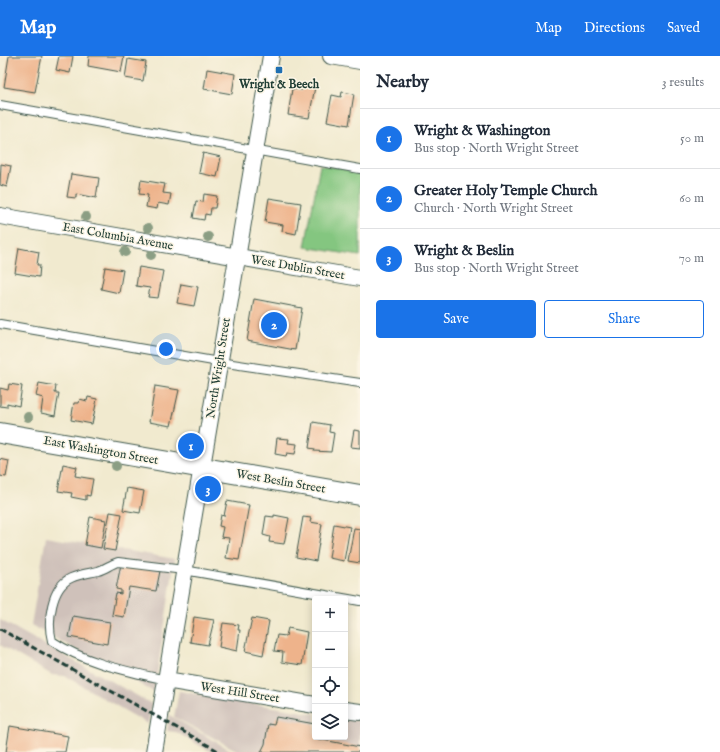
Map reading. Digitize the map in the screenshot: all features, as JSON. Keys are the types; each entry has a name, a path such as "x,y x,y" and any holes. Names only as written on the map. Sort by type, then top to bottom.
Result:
{"street":[{"name":"North Wright Street","path":"154,752 236,256 271,56"},
{"path":"330,56 360,61"},
{"name":"East Columbia Avenue","path":"0,216 236,256"},
{"name":"West Dublin Street","path":"236,256 360,278"},
{"name":"East Washington Street","path":"0,433 201,468"},
{"name":"West Beslin Street","path":"201,468 360,495"},
{"name":"West Hill Street","path":"166,680 312,704"},
{"path":"348,710 360,712"}],"lane":[{"path":"0,105 360,169"},
{"path":"0,324 219,362 360,383"},
{"path":"166,680 116,669 67,651 52,641 49,630 54,600 63,583 72,578 101,570 109,564 118,562 184,570 360,601"}],"shaded area":[{"path":"46,537 175,559 154,692 31,625"},
{"path":"0,620 152,704 148,724 65,676 52,675 0,645"},
{"path":"179,691 312,713 312,740 348,740 348,719 360,721 360,752 240,752 174,717"},
{"path":"169,715 234,752 211,752 176,732 167,731"}],"green space":[{"path":"320,165 360,171 360,256 305,247"}],"building":[{"path":"9,56 42,56 35,92 4,87"},
{"path":"59,56 73,56 70,73 56,70"},
{"path":"89,56 124,56 121,72 88,66"},
{"path":"128,59 146,62 143,81 125,78"},
{"path":"207,69 235,74 232,94 204,89"},
{"path":"303,85 315,87 309,118 288,115 292,89 302,90"},
{"path":"342,92 354,94 349,125 327,121 332,95 341,97"},
{"path":"203,153 221,157 217,177 199,173"},
{"path":"1,164 11,166 7,187 0,185"},
{"path":"71,174 99,178 96,198 76,194 76,198 67,197"},
{"path":"141,180 165,184 163,193 171,194 169,205 158,203 157,209 146,207 148,195 139,194"},
{"path":"204,194 217,196 215,208 211,208 210,215 205,214 204,220 193,218 196,201 203,202"},
{"path":"269,198 301,203 296,234 282,231 283,225 265,222"},
{"path":"19,248 39,252 37,265 40,265 39,277 15,273"},
{"path":"105,267 123,270 119,293 101,289"},
{"path":"139,267 163,271 158,298 148,297 150,288 136,286"},
{"path":"181,284 198,287 194,306 177,303"},
{"path":"254,299 302,308 295,350 247,341"},
{"path":"39,383 56,386 55,393 59,393 55,416 41,413 43,398 36,396"},
{"path":"9,384 22,386 19,406 7,403 7,407 0,406 0,388 8,390"},
{"path":"155,386 179,390 171,426 149,422"},
{"path":"88,397 97,399 92,424 71,420 74,403 79,403 80,399 87,401"},
{"path":"313,422 330,425 329,432 334,433 331,452 314,451 315,449 309,448"},
{"path":"354,430 360,431 360,448 351,447"},
{"path":"277,438 289,439 288,443 297,444 295,454 287,453 286,456 275,454"},
{"path":"0,459 9,461 6,477 0,476"},
{"path":"63,464 77,467 75,476 93,479 90,496 86,495 86,500 71,497 72,493 58,491"},
{"path":"127,488 144,491 140,513 123,510"},
{"path":"227,501 249,505 239,560 226,558 229,538 221,537 223,527 219,526 221,515 224,516"},
{"path":"110,512 122,514 115,551 103,549"},
{"path":"274,515 289,518 284,544 269,542 270,537 263,535 266,516 274,517"},
{"path":"90,517 106,520 101,548 85,545"},
{"path":"303,517 311,518 310,522 322,524 316,561 296,557"},
{"path":"334,524 350,527 344,561 329,558"},
{"path":"354,528 360,529 360,563 348,561"},
{"path":"121,564 160,571 156,591 129,587 124,617 112,615 116,593 121,594 121,590 116,589"},
{"path":"73,616 110,622 107,644 69,637"},
{"path":"194,617 214,620 208,645 190,642"},
{"path":"252,618 269,621 263,655 245,651"},
{"path":"223,623 239,625 238,630 240,630 237,651 219,647"},
{"path":"288,628 307,632 302,665 282,662 283,652 274,651 277,635 286,636"},
{"path":"276,717 312,723 312,740 323,740 360,747 360,752 261,752 265,744 268,724 274,725"},
{"path":"10,726 68,736 65,752 6,752"}],"railway":[{"path":"0,629 220,752"}],"place":[{"name":"Wright & Beech","path":"279,70"},
{"name":"Greater Holy Temple Church","path":"274,325"},
{"name":"Wright & Washington","path":"191,446"},
{"name":"Wright & Beslin","path":"208,489"}]}
